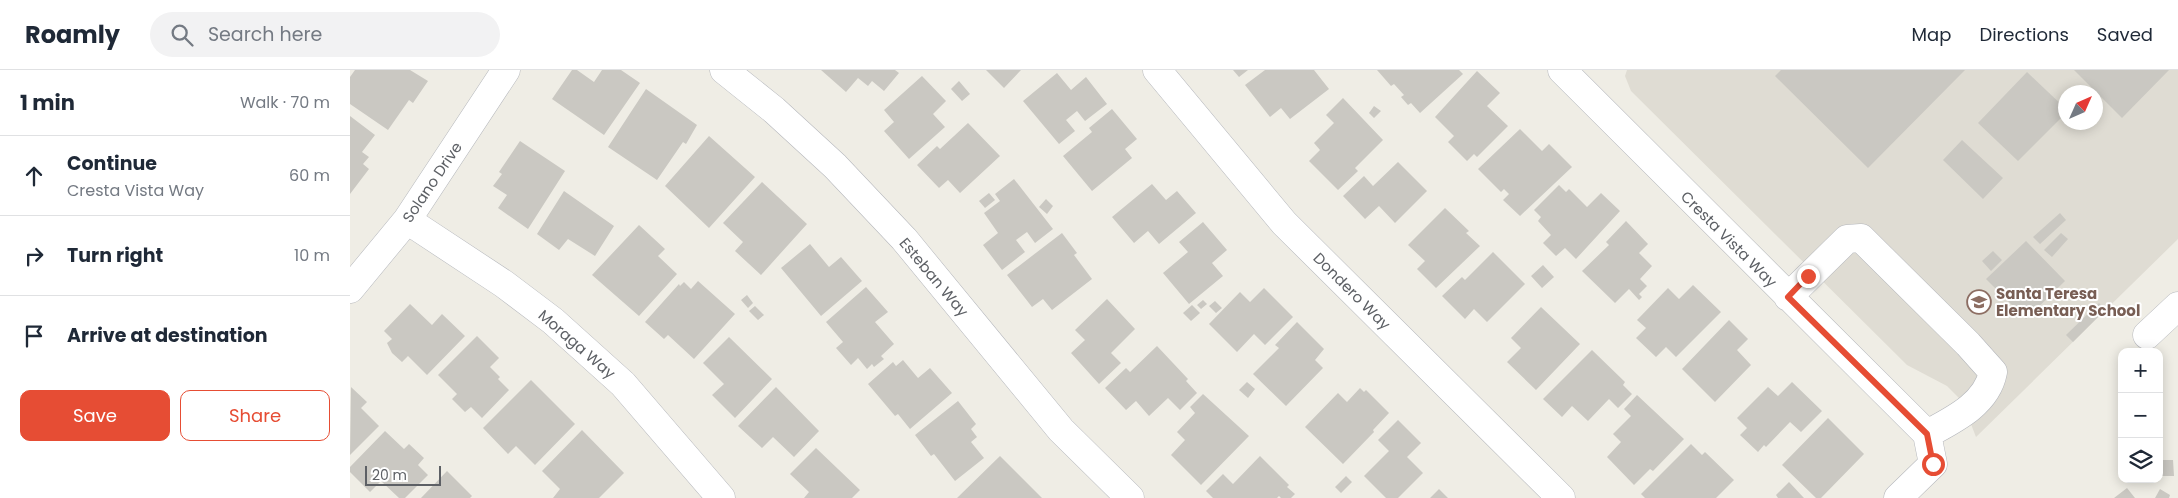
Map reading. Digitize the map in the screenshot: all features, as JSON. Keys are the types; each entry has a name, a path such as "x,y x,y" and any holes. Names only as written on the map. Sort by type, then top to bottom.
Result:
{"street":[{"name":"Solano Drive","path":"350,289 407,220 506,70"},
{"name":"Esteban Way","path":"724,70 774,110 841,173 904,239 1061,430 1130,498"},
{"name":"Dondero Way","path":"1157,70 1284,223 1561,498"},
{"name":"Cresta Vista Way","path":"1572,74 1788,297 1927,434"},
{"name":"Moraga Way","path":"407,220 504,284 560,327 623,384 721,498"},
{"path":"1788,297 1847,239 1861,238 1968,344 1993,372 1992,380 1978,400 1960,415 1927,434 1933,464 1898,498"},
{"path":"2147,335 2178,306"}],"shaded area":[{"name":"Santa Teresa Elementary School","path":"1627,70 2178,70 2178,239 1976,437 1962,401 1947,386 1907,365 1631,91 1625,76"}],"building":[{"path":"355,70 410,70 428,81 413,103 409,100 388,130 350,104 350,77"},
{"path":"572,70 577,70 594,82 602,70 621,70 640,83 604,135 552,99"},
{"path":"821,70 895,70 899,73 884,91 872,81 868,86 858,78 846,92"},
{"path":"986,70 1021,70 1004,88"},
{"path":"1233,70 1248,70 1239,77"},
{"path":"1265,70 1314,70 1329,89 1290,119 1281,108 1270,117 1245,85"},
{"path":"1377,70 1459,70 1463,74 1420,113 1411,103 1408,105 1401,97 1404,95 1394,84 1391,86"},
{"path":"1781,70 1965,70 1868,168 1775,76"},
{"path":"2074,70 2169,70 2122,118 2103,99 2103,85 2089,85"},
{"path":"1477,71 1500,93 1487,106 1508,126 1477,157 1474,154 1467,161 1448,142 1454,136 1435,117"},
{"path":"2027,72 2058,101 2058,121 2018,161 1978,123"},
{"path":"1057,73 1071,90 1086,77 1107,104 1085,121 1077,111 1066,120 1075,131 1059,144 1023,101"},
{"path":"922,76 946,101 933,114 945,127 909,159 884,131 894,122 884,110"},
{"path":"959,81 970,94 962,101 951,89"},
{"path":"646,89 697,125 686,144 683,142 657,180 608,147"},
{"path":"1343,98 1383,140 1355,168 1358,171 1338,190 1309,161 1320,150 1314,143 1334,123 1326,115"},
{"path":"1374,106 1381,111 1374,118 1369,113"},
{"path":"1112,109 1137,139 1125,149 1132,158 1092,191 1063,156 1092,132 1089,128"},
{"path":"350,116 375,135 362,152 369,157 363,164 369,169 350,194"},
{"path":"968,123 1000,156 960,193 948,180 939,188 917,165 937,146 940,149"},
{"path":"1520,129 1542,151 1549,144 1572,167 1520,216 1503,200 1509,194 1504,189 1501,192 1478,169"},
{"path":"709,136 755,177 709,228 665,186"},
{"path":"1962,140 2003,178 1983,199 1943,160"},
{"path":"520,141 565,171 528,229 498,208 507,195 493,186 502,174 499,172"},
{"path":"1398,162 1427,191 1395,223 1379,206 1365,219 1343,196 1364,176 1373,186"},
{"path":"1014,179 1053,229 1035,243 1027,232 1016,240 1025,252 1002,270 983,245 998,233 984,213 1000,201 995,194"},
{"path":"762,182 807,224 761,275 735,251 743,242 723,223"},
{"path":"1152,184 1166,200 1177,191 1196,213 1159,244 1148,231 1134,243 1112,217"},
{"path":"1559,185 1566,192 1569,189 1587,207 1601,193 1620,211 1576,259 1565,248 1556,256 1543,243 1551,235 1538,221 1541,217 1534,210"},
{"path":"564,191 614,226 595,256 568,239 559,250 537,234"},
{"path":"989,193 995,200 985,208 979,201"},
{"path":"1046,199 1053,206 1047,214 1039,207"},
{"path":"1445,208 1469,231 1466,233 1480,246 1436,288 1417,269 1425,261 1408,245"},
{"path":"2060,213 2066,220 2040,244 2033,237"},
{"path":"1626,221 1648,244 1639,253 1652,266 1640,279 1647,286 1639,294 1642,297 1639,300 1629,289 1615,303 1582,271 1609,245 1606,242"},
{"path":"1203,222 1227,250 1212,263 1223,276 1189,304 1163,273 1188,252 1179,242"},
{"path":"639,225 665,249 658,256 677,274 639,316 592,275"},
{"path":"1062,233 1077,253 1074,255 1092,279 1052,310 1043,299 1032,307 1007,275"},
{"path":"2061,233 2068,239 2052,257 2044,250"},
{"path":"2026,241 2065,281 2026,319 1986,279"},
{"path":"810,244 829,267 841,257 862,281 821,316 781,268"},
{"path":"1993,251 2002,260 1991,271 1982,261"},
{"path":"1493,252 1525,284 1487,322 1474,309 1465,319 1442,296 1462,277 1465,280"},
{"path":"1543,265 1554,277 1542,288 1531,276"},
{"path":"698,281 735,314 694,359 668,335 664,339 645,322 679,284 680,286 684,282 691,289"},
{"path":"1693,285 1721,312 1676,357 1666,347 1656,357 1636,338 1646,328 1637,320 1668,288 1679,299"},
{"path":"866,287 888,312 875,322 894,344 881,356 884,359 874,367 872,364 867,369 858,358 851,365 836,348 843,342 826,322"},
{"path":"1264,288 1293,317 1265,345 1254,334 1237,352 1209,324 1240,292 1250,302"},
{"path":"747,295 753,303 748,308 741,300"},
{"path":"1107,299 1135,329 1111,353 1121,363 1099,384 1071,353 1085,340 1075,330"},
{"path":"1203,300 1207,304 1201,309 1197,305"},
{"path":"1215,301 1222,308 1216,313 1209,306"},
{"path":"2099,303 2105,310 2073,342 2066,335"},
{"path":"410,304 432,325 442,314 465,336 427,375 408,356 402,362 392,353 387,343 392,339 384,331"},
{"path":"1192,305 1200,313 1191,321 1183,313"},
{"path":"755,306 764,315 758,320 749,311"},
{"path":"1541,307 1580,344 1536,390 1507,362 1521,348 1511,338"},
{"path":"1729,320 1748,339 1737,350 1751,365 1715,402 1682,369"},
{"path":"1297,322 1324,349 1315,360 1323,368 1286,406 1253,374 1279,348 1275,345"},
{"path":"477,336 499,358 490,367 509,390 482,418 471,407 465,412 452,399 457,394 438,375"},
{"path":"729,337 772,379 735,418 712,395 724,384 703,363"},
{"path":"1157,346 1188,379 1186,381 1197,393 1180,410 1168,398 1149,416 1136,401 1126,410 1105,388 1126,368 1130,372"},
{"path":"1592,350 1625,382 1623,385 1632,394 1618,408 1609,399 1588,421 1572,406 1562,417 1543,399"},
{"path":"903,360 918,378 930,368 952,393 910,429 898,414 895,416 868,384 893,362 896,366"},
{"path":"531,380 575,424 535,465 516,446 508,454 483,428"},
{"path":"1247,382 1255,389 1248,398 1239,390"},
{"path":"1792,382 1822,411 1801,432 1790,422 1766,447 1764,445 1758,452 1740,435 1747,428 1737,418 1768,387 1778,396"},
{"path":"351,387 367,402 361,408 379,426 350,455"},
{"path":"776,387 819,431 794,457 773,437 762,448 738,426"},
{"path":"1360,388 1364,392 1366,390 1389,413 1373,430 1374,432 1343,464 1305,427 1338,393 1347,402"},
{"path":"1203,394 1249,436 1201,485 1171,455 1185,440 1177,432 1195,413 1190,407"},
{"path":"1637,395 1684,439 1653,471 1650,469 1634,485 1607,457 1621,442 1613,434 1631,416 1624,409"},
{"path":"958,401 976,424 971,429 977,437 971,442 984,458 955,481 934,454 931,456 915,435"},
{"path":"1828,418 1864,454 1821,498 1816,498 1782,465"},
{"path":"1398,420 1421,443 1407,457 1423,473 1398,498 1386,498 1364,476 1389,451 1378,440"},
{"path":"582,430 624,473 599,498 553,498 560,489 542,471"},
{"path":"385,431 404,449 409,444 424,458 418,465 428,475 405,498 399,498 381,481 370,492 350,472 350,467"},
{"path":"1691,444 1702,455 1705,452 1734,480 1716,498 1645,498 1641,494"},
{"path":"816,448 860,490 852,498 804,498 809,492 790,474"},
{"path":"1000,456 1042,498 957,498"},
{"path":"1260,456 1289,485 1287,487 1295,494 1291,498 1281,498 1279,496 1277,498 1213,498 1206,491 1223,474 1233,484"},
{"path":"2163,460 2173,460 2174,476 2163,476"},
{"path":"447,471 472,496 470,498 421,498"},
{"path":"1346,476 1352,482 1341,493 1335,487"},
{"path":"1789,482 1804,498 1778,498 1776,495"},
{"path":"2127,488 2135,498 2114,498"},
{"path":"1439,489 1448,498 1430,498"},
{"path":"2160,489 2170,495 2169,498 2155,498"}],"place":[{"name":"Santa Teresa Elementary School","path":"1979,302"}],"route":[{"path":"1808,276 1788,297 1927,434 1933,464"}]}
